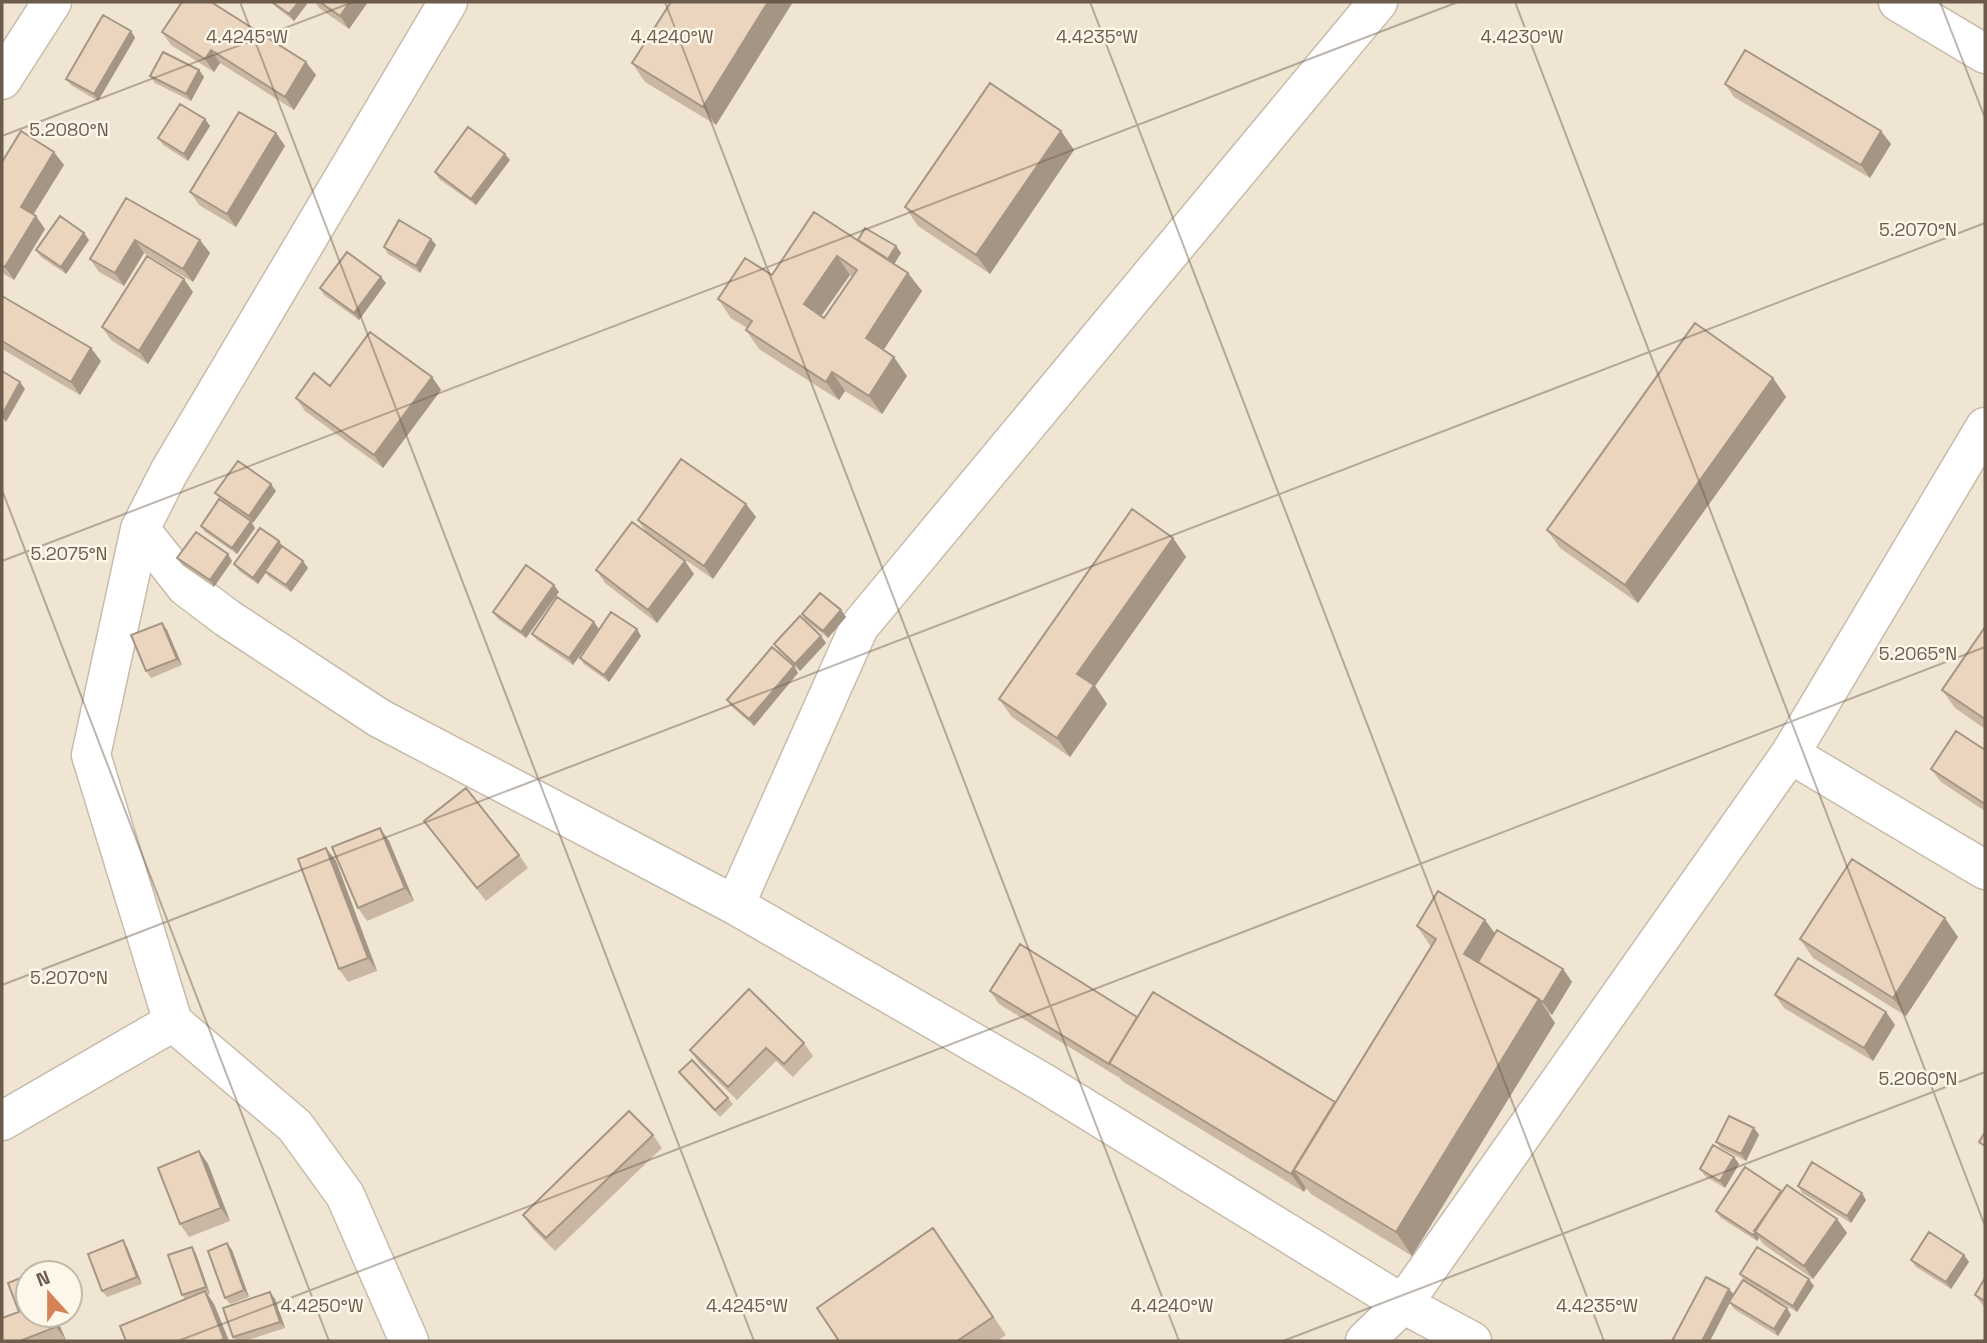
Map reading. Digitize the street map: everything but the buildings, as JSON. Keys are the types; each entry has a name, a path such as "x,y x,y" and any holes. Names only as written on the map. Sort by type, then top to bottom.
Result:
{"street":[{"path":"2,80 52,2"},
{"path":"409,1341 345,1195 295,1126 173,1022 91,755 140,529 169,472 448,2"},
{"path":"735,905 859,627 1378,2"},
{"path":"1898,2 1985,54"},
{"path":"1365,1341 1403,1304 1790,754 1985,427"},
{"path":"140,529 186,586 227,618 379,718 735,905 1054,1089 1403,1304 1472,1341"},
{"path":"1790,754 1985,870"},
{"path":"2,1121 173,1022"}],"shaded area":[{"path":"2,2 1985,2 1985,1341 2,1341"}]}
